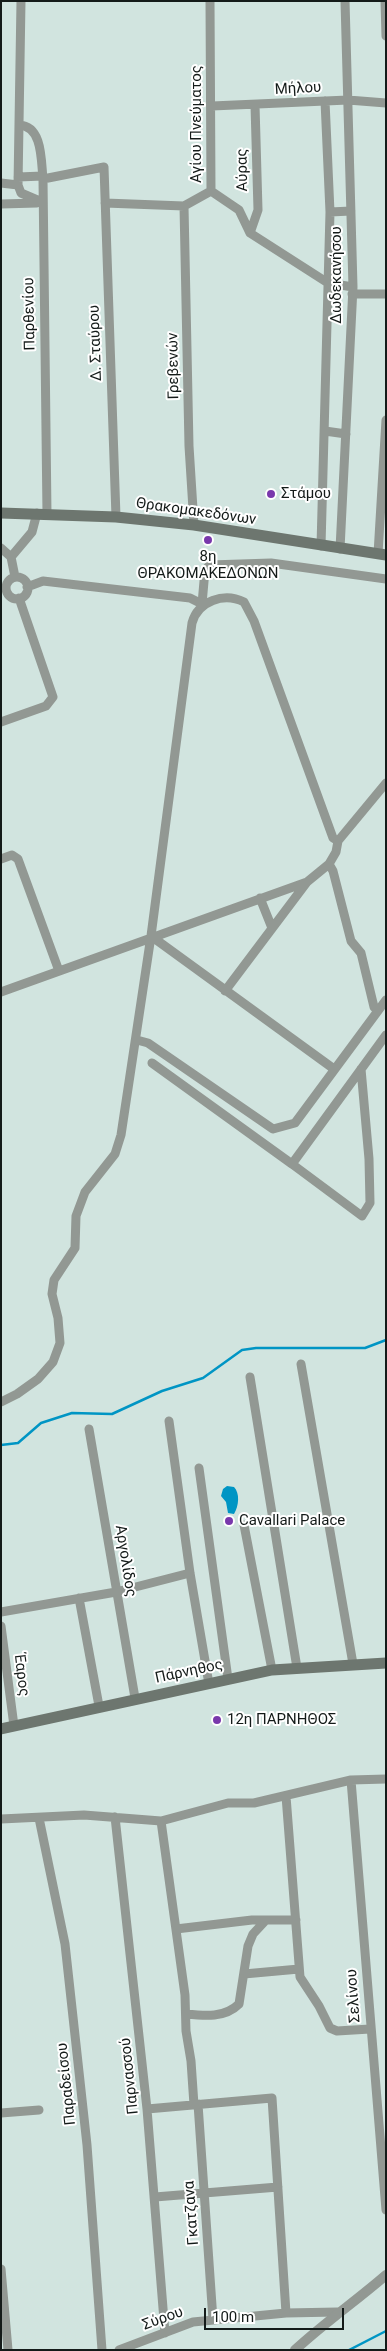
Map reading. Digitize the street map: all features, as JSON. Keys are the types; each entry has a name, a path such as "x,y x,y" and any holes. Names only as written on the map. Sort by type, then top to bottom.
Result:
{"main road":[{"name":"Θρακομακεδόνων","path":"1,513 116,517 194,525 382,554"},
{"name":"Πάρνηθος","path":"1,1729 135,1698 272,1670 386,1663"}],"street":[{"path":"21,1 18,181 21,193 42,202"},
{"name":"Αγίου Πνεύματος","path":"210,1 211,191 239,210 250,233"},
{"name":"Δωδεκανήσου","path":"340,549 353,291 345,1"},
{"path":"385,1 386,36"},
{"name":"Μήλου","path":"212,106 348,100 386,102"},
{"name":"Δωδεκανήσου","path":"321,546 330,212 325,102"},
{"name":"Αύρας","path":"250,233 258,210 255,105"},
{"name":"Παρθενίου","path":"19,125 26,125 33,130 38,140 43,177 42,514"},
{"name":"Δ. Σταύρου","path":"43,177 104,167 116,517"},
{"path":"1,183 43,177"},
{"path":"105,203 184,206 211,191"},
{"path":"1,204 42,202"},
{"name":"Γρεβενών","path":"184,206 190,446 194,525"},
{"path":"330,212 351,211"},
{"path":"250,233 328,283 353,291 386,294"},
{"path":"382,554 386,420"},
{"path":"325,431 346,434"},
{"path":"11,558 32,532 42,514"},
{"path":"1,548 11,558 15,577"},
{"path":"1,1402 17,1394 38,1379 53,1362 60,1343 52,1287 54,1280 75,1248 76,1216 85,1192 115,1154 121,1135 137,1040 192,623 195,613 202,604 206,570 210,565 271,563 386,579"},
{"path":"15,577 22,578 27,587 26,593 19,598 9,595 4,585 15,577"},
{"path":"27,587 43,581 190,598 202,604 228,598 244,602 254,621 333,838 338,841"},
{"path":"1,722 46,706 53,697 19,598"},
{"path":"225,990 307,882 329,864 336,852 338,841 385,784"},
{"path":"1,859 12,855 18,859 59,971"},
{"path":"329,864 333,871 352,941 361,953 374,1007 378,1011"},
{"path":"1,992 151,936 307,882"},
{"path":"260,898 272,928"},
{"path":"151,936 334,1068"},
{"path":"137,1040 148,1043 273,1129 284,1128 295,1123 386,1000"},
{"path":"292,1164 386,1034"},
{"path":"152,1064 362,1216 370,1203 369,1159 361,1069"},
{"path":"301,1364 353,1664"},
{"path":"250,1377 297,1668"},
{"path":"169,1421 190,1573 209,1684"},
{"name":"Αργολίδος","path":"89,1429 135,1698"},
{"path":"199,1468 228,1679"},
{"path":"244,1525 272,1670"},
{"path":"1,1612 116,1592 190,1573"},
{"path":"79,1598 99,1706"},
{"name":"Έαρος","path":"1,1626 14,1726"},
{"path":"1,1819 84,1815 161,1821 228,1803 254,1803 351,1780 386,1779"},
{"name":"Σελίνου","path":"351,1780 386,2210"},
{"path":"286,1796 300,1977 319,2006 330,2028 337,2031 370,2030"},
{"name":"Παραδείσου","path":"39,1818 65,1944 87,2145 102,2350"},
{"name":"Παρνασσού","path":"115,1818 147,2109 165,2333"},
{"name":"Γκατζανα","path":"161,1821 176,1929 196,2104 213,2320"},
{"path":"176,1929 266,1920 296,1920"},
{"path":"186,2014 208,2016 224,2014 233,2010 239,2004 242,1995 245,1958 253,1934 266,1920"},
{"path":"244,1974 299,1969"},
{"path":"147,2109 272,2098 286,2313"},
{"path":"1,2113 39,2110"},
{"path":"155,2197 278,2187"},
{"path":"1,2269 8,2350"},
{"path":"294,2350 337,2312 360,2297 386,2275"},
{"name":"Σύρου","path":"119,2350 133,2347 194,2322 286,2313 337,2312"}],"water":[{"path":"227,1486 234,1487 238,1496 238,1504 234,1514 228,1513 226,1502 221,1496 223,1489"}],"waterway":[{"path":"1,1445 18,1443 41,1423 72,1413 112,1414 162,1391 203,1378 242,1350 256,1348 365,1348 386,1340"},
{"path":"349,2350 386,2331"}],"place":[{"name":"Στάμου","path":"271,494"},
{"name":"8η ΘΡΑΚΟΜΑΚΕΔΟΝΩΝ","path":"208,540"},
{"name":"Cavallari Palace","path":"229,1521"},
{"name":"12η ΠΑΡΝΗΘΟΣ","path":"217,1720"}]}
